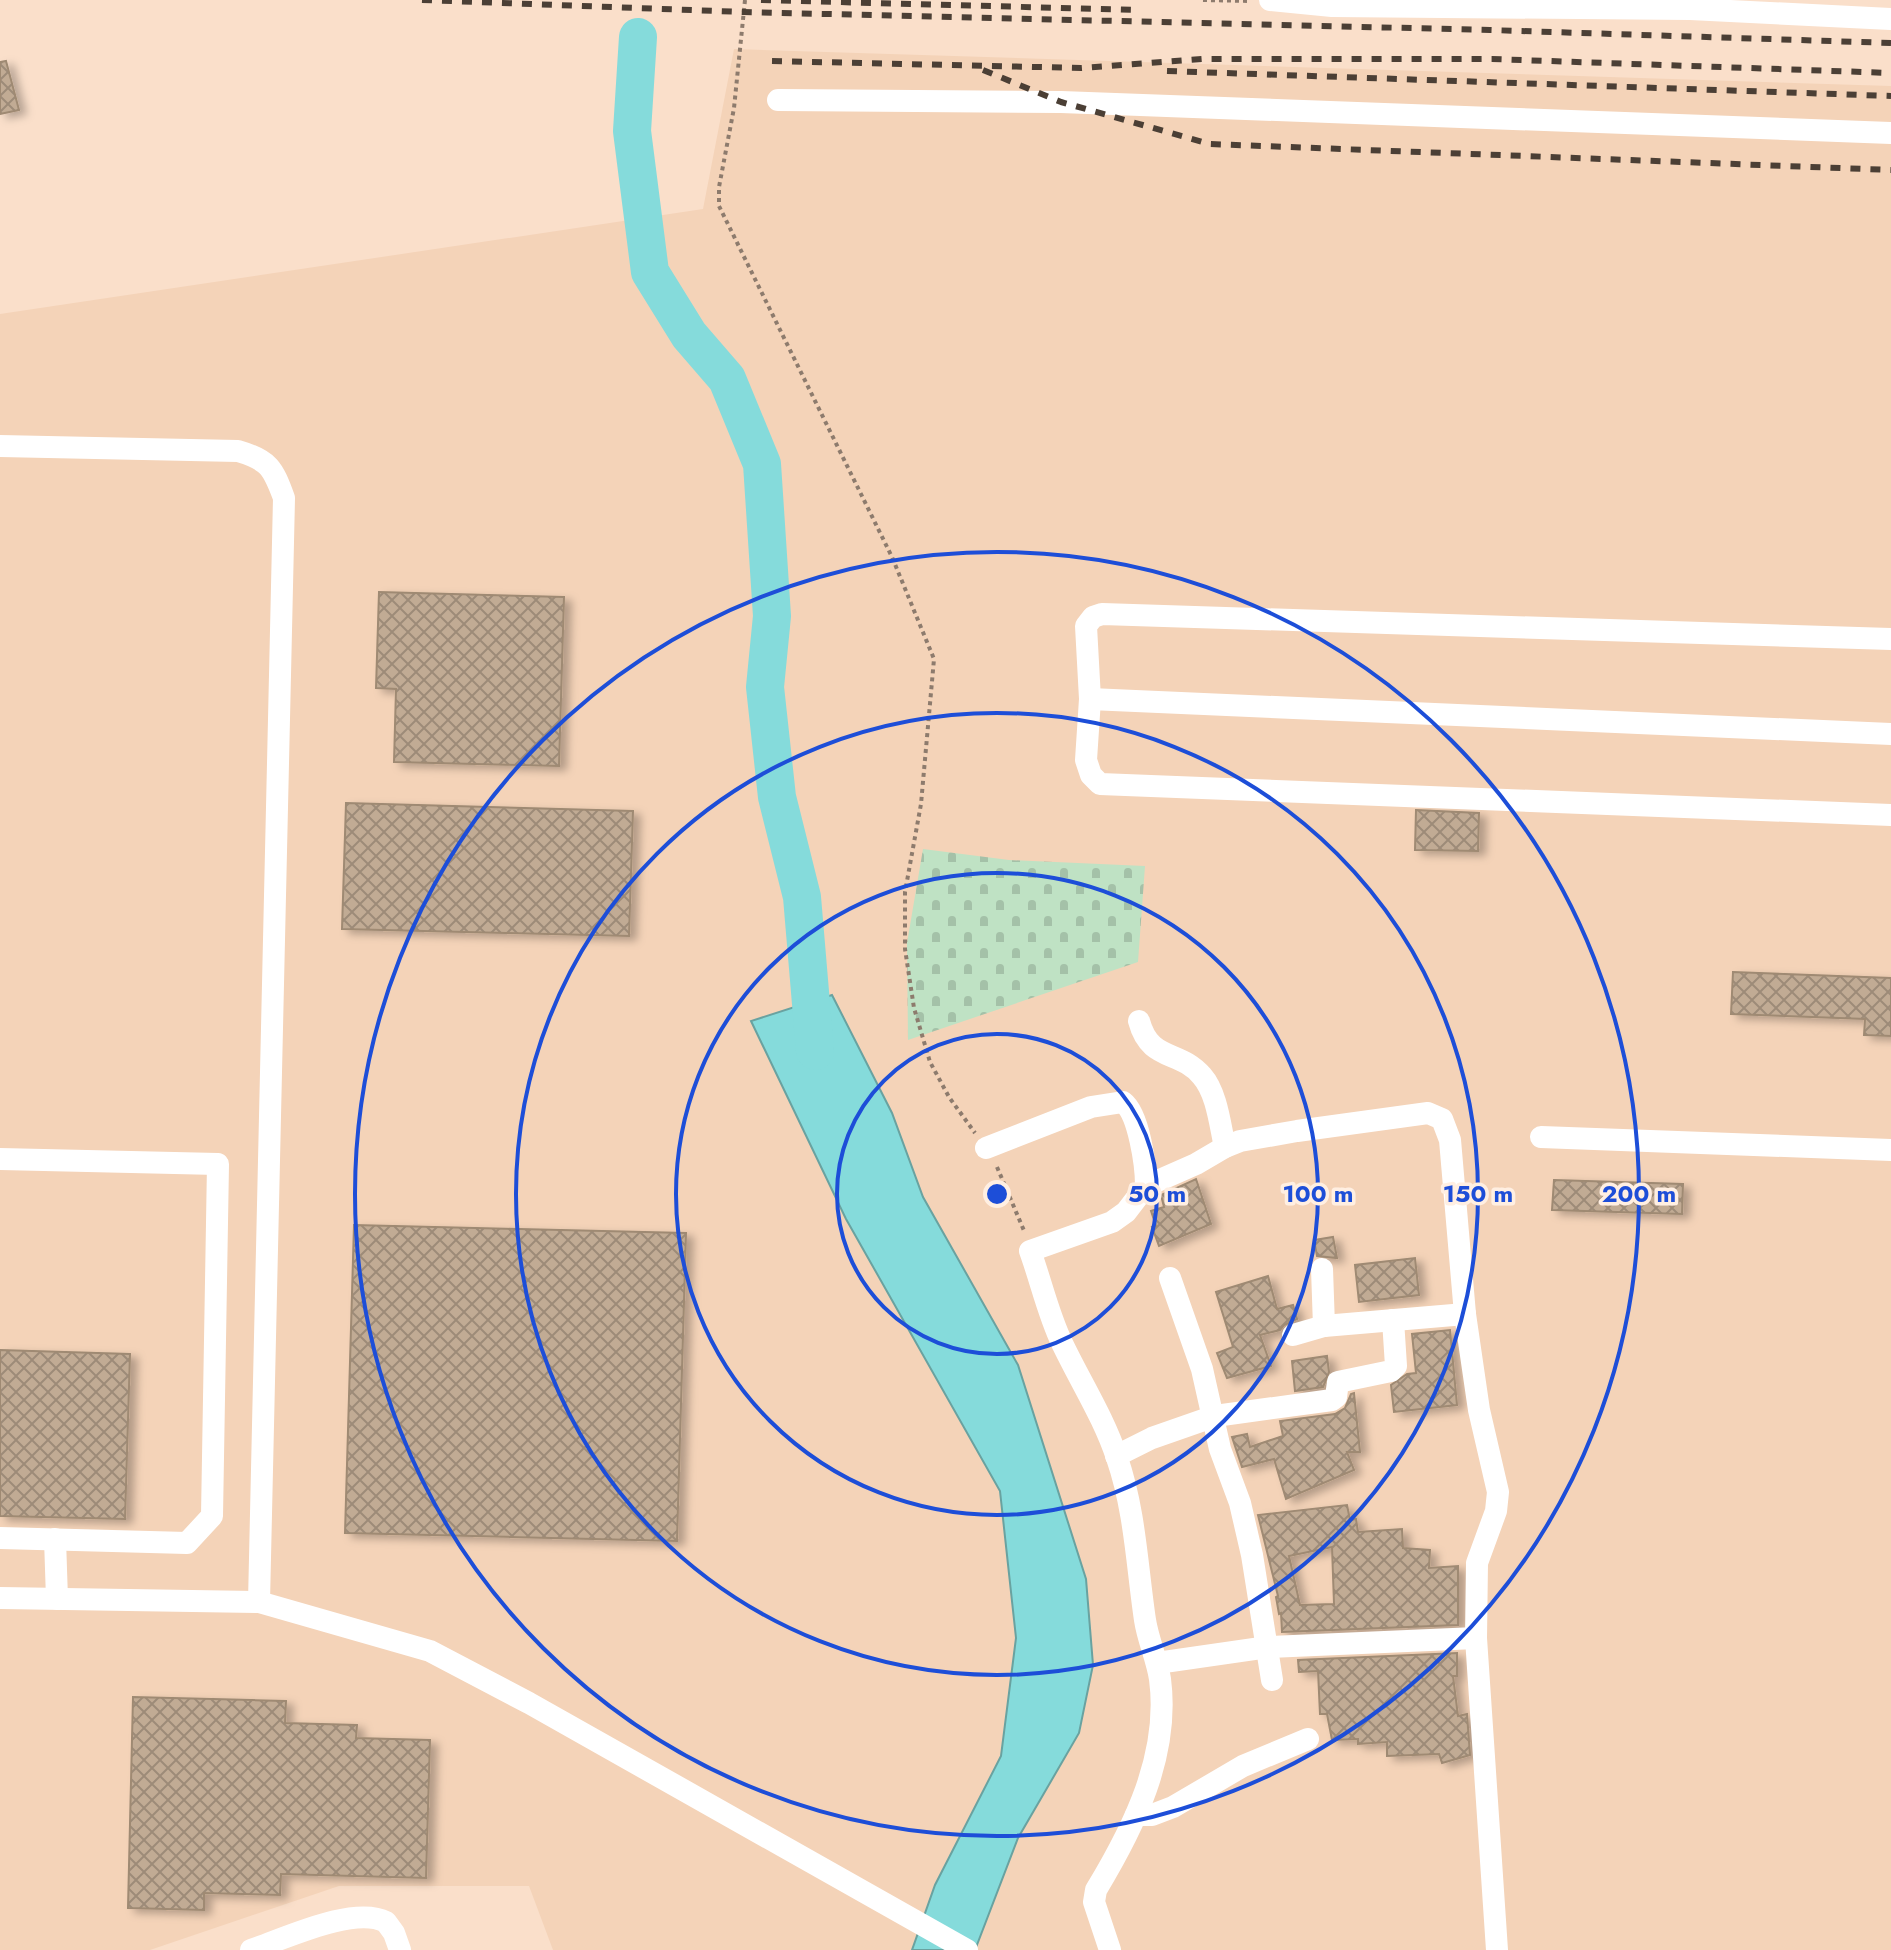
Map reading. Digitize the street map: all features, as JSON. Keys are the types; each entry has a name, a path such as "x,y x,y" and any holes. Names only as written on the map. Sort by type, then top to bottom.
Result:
{"street":[{"path":"1270,0 1332,6 1721,5 1891,19"},
{"path":"778,100 1061,102 1891,133"},
{"path":"0,446 238,451 259,457 275,472 284,498 259,1602"},
{"path":"1891,639 1102,614 1093,617 1086,626 1090,699 1086,760 1091,775 1100,784 1891,815"},
{"path":"1090,699 1891,734"},
{"path":"1139,1021 1146,1041 1202,1076 1215,1104 1225,1147"},
{"path":"986,1148 1091,1107 1123,1102 1132,1113 1144,1161 1146,1186"},
{"path":"1110,1950 1094,1902 1096,1890 1136,1815 1157,1754 1161,1712 1157,1663 1146,1626 1131,1517 1116,1456 1061,1341 1030,1251 1120,1217 1146,1186 1196,1164 1225,1147 1297,1131 1428,1113 1442,1119 1450,1140 1465,1314 1479,1410 1498,1492 1496,1511 1477,1563 1476,1638 1497,1950"},
{"path":"1541,1137 1891,1150"},
{"path":"0,1159 218,1164 212,1516 187,1543 0,1538"},
{"path":"1322,1269 1324,1326"},
{"path":"1170,1278 1202,1369 1220,1449 1240,1503 1252,1555 1272,1680"},
{"path":"1293,1335 1324,1326 1465,1314"},
{"path":"1116,1456 1152,1438 1215,1416 1332,1400 1336,1397 1335,1386 1338,1382 1391,1371 1396,1366 1393,1320"},
{"path":"55,1539 57,1599"},
{"path":"0,1598 259,1602 430,1651 529,1703 967,1950"},
{"path":"1157,1663 1268,1647 1476,1638"},
{"path":"1136,1815 1152,1815 1173,1807 1189,1795 1265,1755 1308,1739"},
{"path":"251,1950 330,1923 364,1918 386,1922 400,1950"}],"path":[{"path":"745,0 734,108 719,187 719,206 892,557 934,659 921,804 905,892 907,972 930,1062 949,1097 986,1148 1005,1182 1030,1251"},
{"path":"1203,0 1270,0"}],"shaded area":[{"path":"734,49 1891,86 1891,1950 553,1950 529,1886 339,1886 150,1950 0,1950 0,314 703,209"}],"green space":[{"path":"923,849 1009,860 1145,866 1138,962 908,1040 907,943"}],"water":[{"path":"832,995 892,1113 923,1197 1018,1365 1086,1579 1093,1665 1079,1733 1018,1838 975,1950 912,1950 935,1885 1001,1756 1016,1638 1000,1491 846,1219 751,1021"}],"building":[{"path":"6,61 19,110 0,114 0,62"},
{"path":"379,592 564,597 559,766 394,762 396,689 376,688"},
{"path":"346,803 633,811 629,936 342,929"},
{"path":"1416,810 1479,813 1478,851 1415,850"},
{"path":"1733,972 1891,978 1891,1036 1864,1035 1865,1019 1731,1014"},
{"path":"1196,1179 1211,1224 1159,1246 1152,1227 1156,1226 1151,1211 1164,1207 1161,1195"},
{"path":"1554,1180 1683,1184 1682,1214 1552,1210"},
{"path":"354,1225 686,1233 677,1541 345,1533"},
{"path":"1333,1237 1337,1258 1317,1256 1314,1240"},
{"path":"1415,1258 1419,1295 1359,1302 1355,1265"},
{"path":"1268,1276 1277,1309 1293,1305 1297,1319 1280,1330 1260,1335 1271,1366 1227,1378 1217,1353 1233,1347 1216,1292"},
{"path":"1450,1330 1457,1405 1394,1412 1391,1385 1407,1374 1416,1373 1412,1334"},
{"path":"0,1350 130,1354 125,1519 0,1516"},
{"path":"1327,1356 1329,1372 1323,1387 1295,1391 1292,1361"},
{"path":"1354,1393 1360,1452 1347,1452 1354,1470 1286,1499 1274,1459 1242,1467 1232,1437 1247,1434 1250,1447 1283,1436 1280,1421 1335,1414 1345,1408"},
{"path":"1347,1505 1350,1520 1356,1519 1358,1532 1402,1529 1403,1548 1430,1550 1429,1568 1458,1566 1458,1625 1282,1632 1278,1596 1258,1515","holes":["1332,1547 1334,1604 1300,1605 1289,1556"]},
{"path":"1457,1653 1457,1676 1453,1676 1458,1716 1467,1714 1470,1755 1442,1763 1439,1754 1387,1756 1387,1742 1358,1744 1358,1739 1332,1740 1327,1714 1320,1714 1318,1671 1299,1672 1298,1660"},
{"path":"133,1697 286,1701 285,1723 357,1725 356,1738 430,1740 426,1878 281,1874 280,1895 204,1893 204,1910 128,1908"}],"waterway":[{"path":"638,37 632,131 650,272 689,335 727,379 762,464 772,616 765,687 777,797 802,897 815,1051"}],"railway":[{"path":"422,0 744,12 1891,43"},
{"path":"761,0 1139,10"},
{"path":"772,61 1081,68 1202,59 1492,59 1891,73"},
{"path":"983,70 1061,102 1210,144 1891,170"},
{"path":"1167,71 1891,96"}]}
